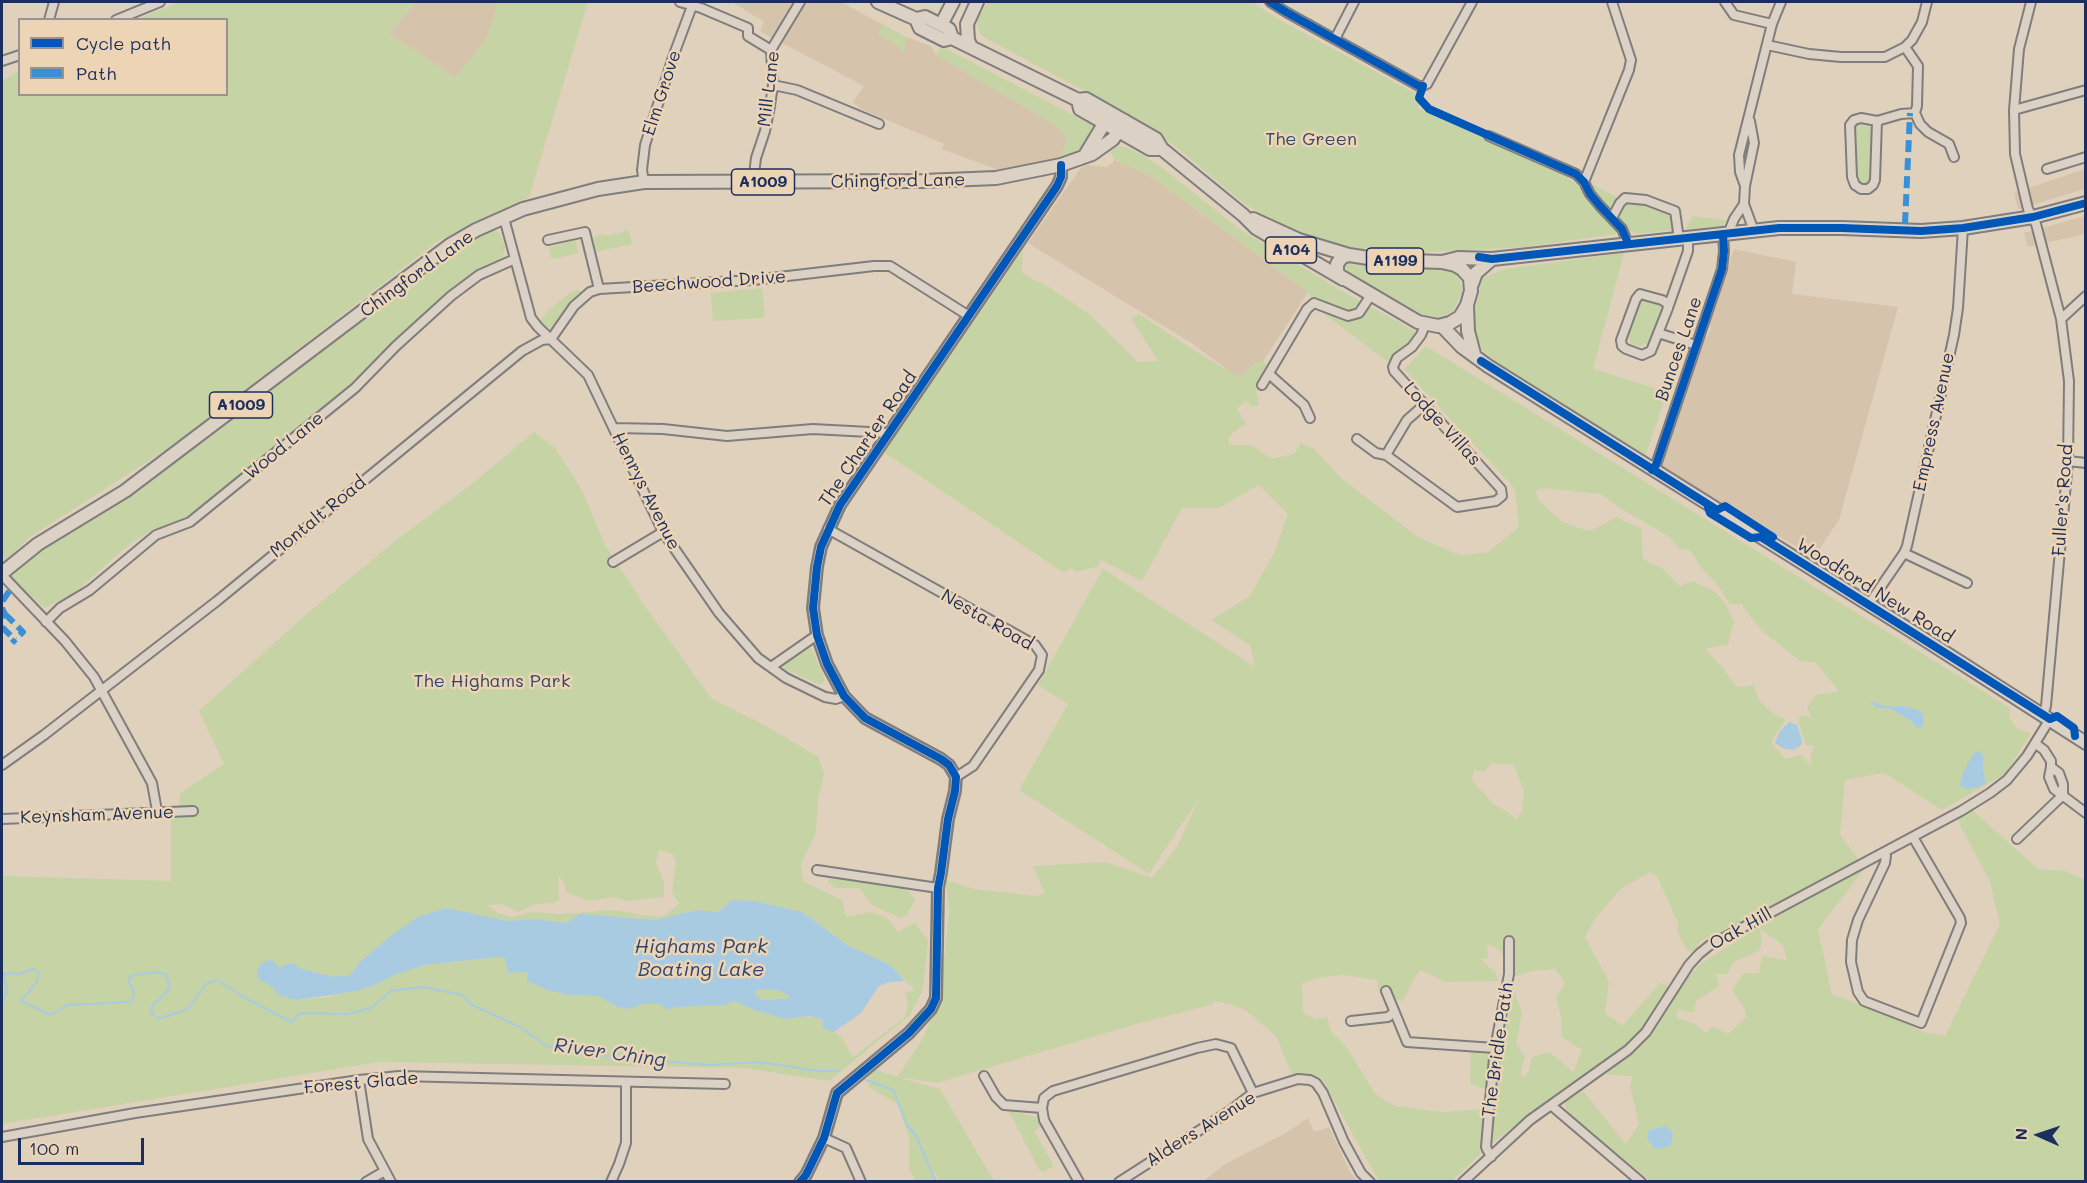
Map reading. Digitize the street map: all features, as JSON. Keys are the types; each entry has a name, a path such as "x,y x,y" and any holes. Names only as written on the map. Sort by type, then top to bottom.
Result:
{"main road":[{"name":"A104","path":"878,2 916,20 920,28 944,40 952,38 1078,100 1080,109 1108,118 1156,139 1162,149 1271,238 1411,319 1442,326"},
{"path":"940,25 953,2"},
{"path":"971,47 967,24 977,2"},
{"name":"A104","path":"916,20 925,17 949,28 952,38"},
{"path":"1084,157 1108,118"},
{"name":"Chingford Lane","path":"2,574 38,544 125,491 450,245 476,230 523,209 607,187 644,182 996,178 1061,165 1084,157 1105,146 1122,126"},
{"name":"A1199","path":"1349,255 1388,260 1442,262 1458,258 1492,259 1628,243 1814,227 1921,231 1963,228 2033,217 2085,203"},
{"name":"A104","path":"1243,215 1299,240 1349,255"},
{"name":"A104","path":"1343,279 1337,272 1337,264 1342,257 1349,255"},
{"path":"1474,354 1468,331 1467,305 1476,273 1492,259"},
{"path":"1442,262 1462,269 1472,284"},
{"path":"1442,326 1455,321 1467,305"},
{"name":"Woodford New Road","path":"1442,326 1453,338 1488,366 1869,604 2085,743"}],"street":[{"path":"50,18 54,2"},
{"path":"121,18 160,2"},
{"path":"680,2 701,8 748,28 748,36 771,50"},
{"name":"Mill Lane","path":"753,182 756,158 765,131 773,85 771,50 800,2"},
{"path":"1270,2 1419,86 1427,84 1472,2"},
{"path":"1335,39 1354,2"},
{"path":"1584,182 1631,60 1612,2"},
{"path":"1725,2 1734,15 1773,24"},
{"path":"1745,186 1738,163 1780,2"},
{"path":"1767,45 1809,54 1885,57 1905,47 1918,30 1927,2"},
{"name":"Fuller's Road","path":"2031,2 2019,49 2014,110 2015,154 2028,209 2037,224 2061,319 2069,381 2068,461 2046,717"},
{"name":"Elm Grove","path":"644,182 642,170 645,146 692,6"},
{"path":"1905,47 1918,66 1915,113 1924,129 1949,144 1954,157"},
{"path":"2,61 18,57"},
{"path":"773,85 797,90 879,124"},
{"path":"2014,110 2085,90"},
{"path":"1877,121 1875,180 1868,189 1861,189 1855,185 1852,177 1850,125 1854,120 1861,118 1877,121 1901,114 1915,113"},
{"path":"1749,116 1754,143 1745,186 1744,204 1754,231"},
{"path":"1489,136 1576,174 1584,182 1590,194 1623,229 1628,243"},
{"path":"2047,170 2085,157"},
{"name":"The Charter Road","path":"956,777 949,765 941,759 865,718 844,696 827,664 817,635 813,608 817,567 828,529 840,505 1057,186 1061,177 1061,165"},
{"path":"1612,218 1625,198 1647,200 1675,211 1688,251 1668,308 1651,351 1647,354 1634,352 1622,345 1636,299 1640,294 1662,300 1668,308"},
{"path":"1726,234 1744,204"},
{"path":"504,218 531,318 551,339"},
{"name":"Empress Avenue","path":"1869,604 1904,554 1954,334 1963,228"},
{"path":"548,240 585,232 599,290"},
{"name":"Bunces Lane","path":"1652,470 1656,465 1723,263 1726,234"},
{"name":"Wood Lane","path":"46,622 60,608 90,590 156,535 190,522 355,388 396,346 451,296 479,275 515,260"},
{"name":"Beechwood Drive","path":"551,339 574,306 590,292 753,280 874,266 890,266 969,316"},
{"path":"1262,385 1307,309 1314,303 1348,316 1359,313 1371,295"},
{"path":"2061,319 2085,296"},
{"name":"Lodge Villas","path":"1386,455 1457,507 1496,501 1502,496 1501,489 1394,371 1393,367 1397,358 1412,347 1421,335 1425,324"},
{"path":"1658,333 1696,345"},
{"name":"Henrys Avenue","path":"551,339 588,375 663,532 719,613 758,658 786,678 825,697 836,699 844,696"},
{"name":"Montalt Road","path":"2,765 217,600 517,355 542,340 551,339"},
{"path":"1269,374 1304,405 1310,418"},
{"path":"1357,439 1376,453 1386,455 1407,420 1424,405"},
{"path":"614,428 663,429 727,436 813,429 888,434"},
{"path":"2068,461 2085,463"},
{"name":"Nesta Road","path":"828,529 1035,645 1042,655 1039,670 973,766 956,777"},
{"path":"613,562 663,532"},
{"path":"1904,554 1967,583"},
{"path":"2,574 65,641 102,689 153,783 157,811"},
{"path":"771,667 817,635"},
{"name":"Oak Hill","path":"1463,1182 1530,1120 1628,1050 1646,1032 1689,964 1710,945 1913,837 1990,793 2007,780 2036,744 2046,717"},
{"path":"2036,744 2044,750 2051,761 2049,777 2054,789 2085,813"},
{"path":"800,1182 806,1175 824,1138 837,1093 909,1033 931,1009 936,998 938,888 956,777"},
{"path":"2018,839 2063,795"},
{"name":"Keynsham Avenue","path":"2,819 193,811"},
{"path":"1884,852 1885,863 1858,920 1852,940 1851,962 1858,992 1864,1000 1921,1023 1961,923 1913,837"},
{"path":"818,870 938,888"},
{"name":"The Bridle Path","path":"1491,1157 1486,1147 1495,1048 1509,974 1509,941"},
{"path":"1386,991 1407,1042 1495,1048"},
{"path":"1351,1021 1388,1017 1394,1012"},
{"path":"1079,1182 1044,1120 1042,1108 1044,1098 1053,1091 1216,1044 1232,1048 1253,1093"},
{"name":"Forest Glade","path":"2,1137 135,1113 399,1076 725,1084"},
{"path":"984,1076 996,1097 1004,1105 1042,1108"},
{"name":"Alders Avenue","path":"1119,1182 1231,1110 1253,1093 1298,1079 1316,1083 1361,1173 1371,1182"},
{"path":"359,1080 368,1139 391,1182"},
{"path":"610,1182 620,1164 626,1143 626,1082"},
{"path":"1552,1106 1641,1182"},
{"path":"824,1138 846,1148 861,1182"},
{"path":"366,1182 385,1171"}],"shaded area":[{"path":"416,2 498,2 487,38 455,78 389,34"},
{"path":"732,2 795,2 773,39 760,31 764,22"},
{"path":"805,2 841,2 906,37 931,46 936,55 1057,126 1065,134 1067,141 1062,155 1055,160 1017,169 998,170 942,149 944,144 861,109 853,102 864,86 780,42"},
{"path":"1115,160 1152,177 1308,292 1248,385 1190,342 1028,243 1080,169 1086,165 1107,167"},
{"path":"2085,169 2085,189 2018,209 2014,193"},
{"path":"2085,216 2085,234 2028,247 2024,233"},
{"path":"1734,249 1796,262 1792,294 1898,307 1839,520 1814,557 1660,466 1703,338 1708,336 1711,327 1709,323"},
{"path":"1308,1118 1314,1132 1329,1127 1350,1172 1358,1181 1203,1181 1227,1163 1284,1134"}],"green space":[{"path":"180,2 416,2 389,34 455,78 487,38 498,2 588,2 529,197 438,241 175,444 30,537 2,564 2,81 18,72 18,96 228,96 228,18 140,18"},
{"name":"The Green","path":"988,2 1252,2 1280,20 1422,97 1418,108 1558,171 1577,185 1615,226 1616,234 1524,247 1387,252 1347,248 1297,231 1274,222 1242,202 1176,147 1120,110 982,36 977,25 978,18"},
{"path":"883,25 906,37 904,53 893,43 878,35"},
{"path":"941,46 1092,125 1086,141 1078,151 1062,160 1060,157 1067,141 1065,134 1057,126 936,55"},
{"path":"1857,124 1871,127 1874,131 1870,183 1863,188 1855,182 1853,127"},
{"path":"1116,146 1126,147 1144,156 1238,228 1347,294 1415,331 1416,334 1388,362 1316,308 1307,291 1152,177 1115,160 1109,149"},
{"path":"1592,184 1616,197 1613,211 1609,212 1593,194 1590,187"},
{"path":"1631,200 1671,214 1675,227 1672,230 1638,234 1630,231 1620,222 1619,213 1624,203"},
{"path":"1693,216 1727,221 1720,229 1685,230"},
{"path":"494,229 500,234 505,247 502,260 475,271 436,303 339,394 192,513 176,523 156,528 131,543 73,594 45,608 9,577 9,572 146,482 452,248"},
{"path":"628,230 632,244 596,252 593,237 602,234 609,236"},
{"path":"575,240 578,253 555,259 551,257 549,247"},
{"path":"1023,250 1022,273 1050,288 1089,314 1138,362 1158,361 1131,318 1139,314 1239,377 1258,361 1268,365 1256,392 1259,405 1253,407 1246,401 1237,409 1246,424 1229,436 1229,445 1252,445 1271,459 1294,454 1301,443 1314,449 1342,479 1418,537 1461,556 1488,552 1519,527 1515,489 1404,369 1426,346 2010,708 2009,717 2017,729 2031,733 2005,774 1942,810 1884,773 1845,780 1840,835 1865,868 1818,929 1832,994 1924,1032 1945,1036 2000,924 1990,882 1957,819 1971,809 2038,869 2065,871 2085,880 2085,1181 1651,1181 1569,1116 1564,1102 1583,1091 1626,1144 1639,1124 1630,1087 1633,1076 1608,1075 1600,1064 1493,1142 1452,1181 1379,1181 1321,1077 1292,1075 1276,1036 1245,1010 1213,1001 1213,1004 1133,1025 937,1083 897,1077 919,1045 942,999 949,912 946,880 974,889 1037,896 1045,893 1033,866 1105,862 1152,878 1177,847 1199,798 1149,874 1019,790 1068,704 1038,685 1103,569 1255,667 1250,645 1211,620 1250,596 1274,553 1288,514 1259,485 1219,508 1182,508 1142,581 1101,560 1097,567 1076,572 1071,568 1064,573 884,452","holes":["1543,488 1601,494 1668,536 1680,549 1690,550 1730,604 1741,604 1760,629 1800,661 1815,662 1839,691 1816,695 1807,707 1811,717 1800,716 1798,721 1806,745 1814,746 1811,753 1811,766 1801,755 1785,759 1771,742 1786,719 1775,715 1759,700 1754,685 1737,687 1705,649 1728,644 1734,622 1725,603 1715,592 1693,581 1680,586 1663,569 1643,559 1641,528 1617,517 1590,531 1562,522 1538,500 1536,491","1871,703 1897,707 1901,705 1918,710 1912,721 1891,709 1878,708","1491,763 1514,765 1524,791 1522,811 1516,820 1492,803 1471,779 1475,770 1484,772","1650,872 1657,876 1678,923 1677,932 1688,952 1693,951 1702,940 1768,911 1773,918 1700,964 1682,984 1669,1005 1662,1000 1669,986 1660,983 1623,1025 1605,1014 1609,982 1585,937 1594,920 1621,889","1760,929 1783,945 1787,960 1762,956 1759,973 1744,973 1732,990 1745,1010 1746,1017 1728,1034 1712,1026 1706,1033 1695,1024 1677,1018 1677,1009 1694,1013 1696,1001 1719,986 1716,974 1727,974 1733,963 1760,950 1762,940","1487,945 1495,947 1506,956 1511,974 1516,976 1533,971 1555,969 1565,983 1556,998 1561,1016 1562,1037 1582,1050 1573,1072 1550,1052 1532,1057 1529,1071 1523,1078 1521,1069 1525,1058 1516,1043 1522,1013 1513,986 1503,998 1492,1053 1471,1052 1470,1083 1495,1094 1485,1109 1443,1112 1395,1106 1375,1094 1346,1046 1331,1031 1327,1017 1316,1020 1303,1012 1302,983 1317,978 1343,975 1377,980 1379,993 1403,1001 1420,970 1446,982 1498,981 1495,972 1480,959 1488,958"]},
{"path":"1624,253 1593,369 1667,392 1646,455 1502,368 1481,348 1475,334 1475,312 1482,278 1506,269"},
{"path":"1346,264 1448,270 1458,276 1462,293 1452,313 1442,319 1432,320 1417,316 1347,273"},
{"path":"762,288 765,316 763,318 713,321 711,293"},
{"path":"578,289 581,292 569,305 555,328 550,329 539,322 549,310 568,294"},
{"path":"1641,297 1662,302 1662,306 1650,343 1639,346 1631,344 1626,336"},
{"name":"The Highams Park","path":"534,432 555,448 582,490 605,545 642,602 711,698 768,727 818,757 824,774 818,799 816,832 801,864 803,881 842,900 846,917 871,912 888,918 898,932 915,923 928,940 923,989 910,1015 829,1081 744,1068 379,1062 2,1124 2,876 171,881 171,813 178,813 180,793 224,764 199,711 309,612 399,538 472,484","holes":["659,850 673,854 676,863 672,892 679,904 664,916 657,917 614,910 561,914 532,912 513,917 498,913 487,905 502,904 518,912 535,904 554,903 559,900 558,875 564,882 566,892 589,901 613,897 627,901 664,897 664,883 656,862","732,900 753,901 802,912 847,945 890,965 915,990 905,992 908,1006 904,1018 853,1057 842,1038 823,1028 822,1019 752,1009 734,1001 725,1005 677,1007 669,1010 660,1004 644,1004 628,1009 618,1007 598,996 567,995 545,989 528,981 529,972 505,958 498,957 425,965 397,974 373,986 327,997 296,1000 279,995 273,987 292,963 302,969 334,977 350,975 360,962 447,908 508,921 534,919 567,923 625,917 656,920 697,910 718,912"]},
{"path":"808,646 811,647 825,680 821,685 784,669 783,665"},
{"path":"832,877 906,887 915,900 907,914 901,918 872,905 859,888 836,888 827,883"},
{"path":"764,989 780,991 790,998 762,1000 755,991"},
{"path":"868,1067 940,1089 994,1181 939,1181 932,1168 937,1181 916,1181 909,1170 909,1137 898,1104 869,1087"},
{"path":"1008,1110 1036,1117 1041,1127 1034,1131 1054,1166 1044,1172 1040,1171"}],"water":[{"path":"1875,702 1880,705 1897,707 1900,705 1918,710 1924,715 1923,726 1917,728 1911,721 1891,709 1878,708 1870,703"},
{"path":"1789,722 1797,725 1801,737 1802,745 1793,750 1782,748 1775,743 1780,731"},
{"path":"1979,751 1983,755 1986,783 1968,789 1960,786 1963,772 1974,753"},
{"name":"Highams Park Boating Lake","path":"732,900 753,901 802,912 847,945 890,965 905,981 889,982 879,986 861,1013 834,1032 823,1028 822,1019 809,1016 785,1019 734,1001 725,1005 677,1007 668,1010 660,1004 644,1004 629,1009 618,1007 598,996 567,995 545,989 527,981 528,972 508,973 505,958 498,957 425,965 397,974 373,986 351,992 296,1000 278,995 273,987 257,978 257,970 263,962 272,960 279,967 292,963 302,969 334,977 350,975 360,962 388,938 418,917 447,908 508,921 534,919 567,923 580,914 656,920 697,910 718,912","holes":["764,989 780,991 790,998 762,1000 755,991"]},
{"path":"1666,1126 1673,1133 1671,1145 1662,1149 1654,1148 1647,1139 1649,1130"}],"waterway":[{"name":"River Ching","path":"2,1001 7,992 4,973 19,974 33,969 39,973 36,983 21,1001 51,1015 67,1005 132,1002 134,992 128,981 131,976 154,972 165,974 170,986 153,1005 151,1013 159,1019 188,1009 206,984 217,980 249,1000 292,1022 300,1013 347,1014 371,1008 391,991 423,987 463,995 470,1004 520,1027 548,1047 563,1045 585,1054 709,1065 761,1062 817,1071 838,1071"},
{"name":"River Ching","path":"866,1080 893,1090 907,1125 916,1136 936,1182"}],"marked path":[{"path":"1905,224 1910,113"},
{"path":"2,617 5,614 2,602 12,587"},
{"path":"5,614 23,632 12,643"},
{"path":"2,627 15,640"}],"cycle path":[{"path":"1270,2 1419,86 1423,86 1419,98 1429,109 1576,174 1600,206 1622,229 1628,243"},
{"path":"800,1182 806,1175 824,1138 837,1093 909,1033 931,1009 936,998 938,888 956,777 949,765 941,759 865,718 844,696 827,664 817,635 813,608 821,547 840,505 1057,186 1061,177 1061,165"},
{"path":"1479,257 1492,259 1779,228 1921,231 1963,228 2033,217 2086,203"},
{"path":"1652,470 1656,465 1722,269 1723,235"},
{"path":"1481,361 1717,510 1725,506 1773,537"},
{"path":"1707,504 1710,513 1751,538 1761,537 2050,719 2057,716 2074,728 2075,736"}]}
